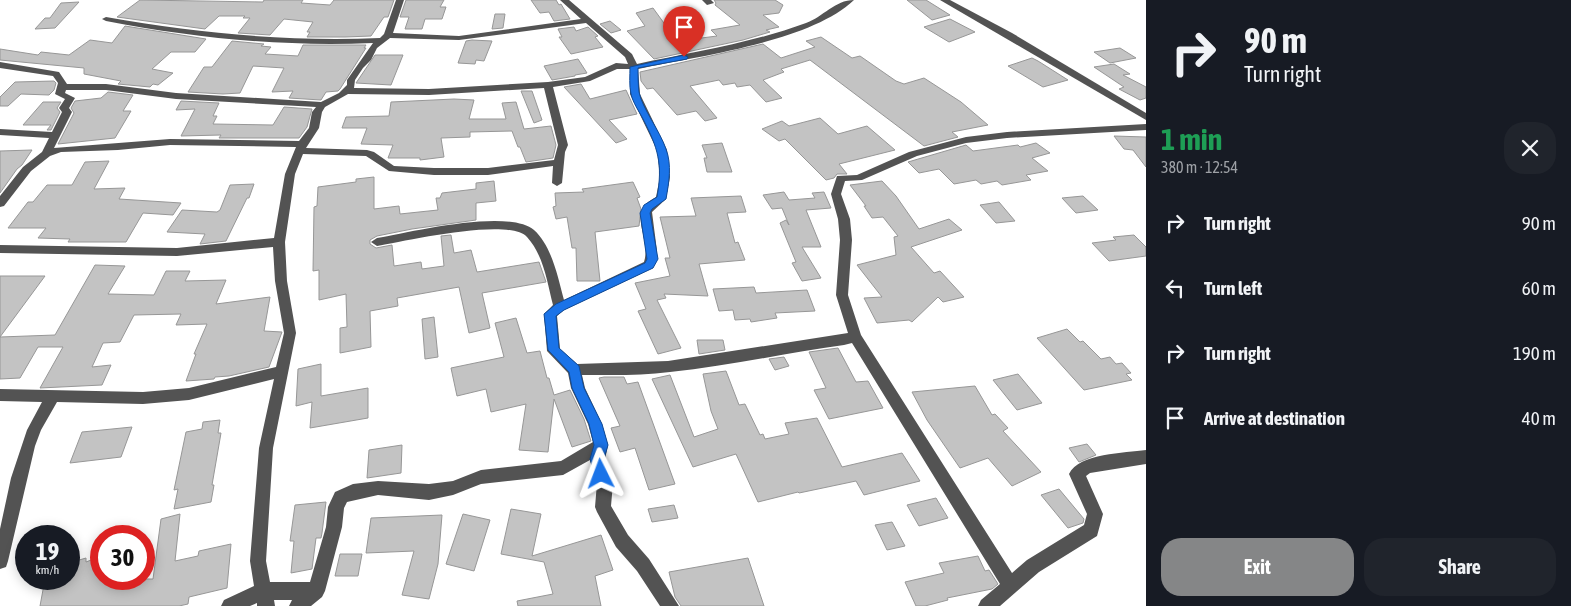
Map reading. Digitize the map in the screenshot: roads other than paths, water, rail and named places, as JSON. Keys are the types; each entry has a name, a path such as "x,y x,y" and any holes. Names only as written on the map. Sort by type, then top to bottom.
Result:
{"street":[{"path":"347,91 351,80 360,66 367,60 373,47 385,37 400,0"},
{"path":"564,0 627,52 634,67 635,94 659,143 664,164 665,177 661,199 648,207 645,213 653,259 649,265 560,307 550,314 554,350 574,370 578,388 595,424 601,445 597,459 605,483 603,507 622,541 643,565 670,606"},
{"path":"265,598 258,561 266,448 290,333 281,281 279,242 290,174 301,147 311,135 316,112 322,105 347,91 429,92 548,85 587,79 616,66 634,67 754,42 811,24 850,0"},
{"path":"944,0 1009,35 1146,117"},
{"path":"106,19 224,37 340,43 385,37 468,38 588,20"},
{"path":"0,65 56,74 62,80 63,87 60,94 70,98 64,108 67,112 46,154"},
{"path":"548,85 563,145 557,183"},
{"path":"63,87 106,87 176,96 322,105"},
{"path":"1011,586 854,336 842,295 846,240 844,220 836,194 841,178 858,178 914,154 966,140 1007,135 1146,128"},
{"path":"0,132 56,135"},
{"path":"0,203 27,169 46,154 60,149 118,147 170,142 301,147 325,153 367,153 382,164 393,168 439,173 518,170 559,162"},
{"path":"377,242 488,224 520,227 531,234 547,258 560,307"},
{"path":"0,249 177,252 279,242"},
{"path":"574,370 668,367 746,356 781,348 844,340 854,336"},
{"path":"0,395 143,398 190,394 283,372"},
{"path":"0,561 8,535 20,473 34,431 53,396"},
{"path":"298,606 316,591 334,527 336,507 341,497 353,492 378,488 429,492 453,488 481,477 563,468 601,445"},
{"path":"987,606 1033,566 1091,530 1095,514 1077,474 1086,466 1146,457"},
{"path":"230,606 265,598 316,591"}]}
